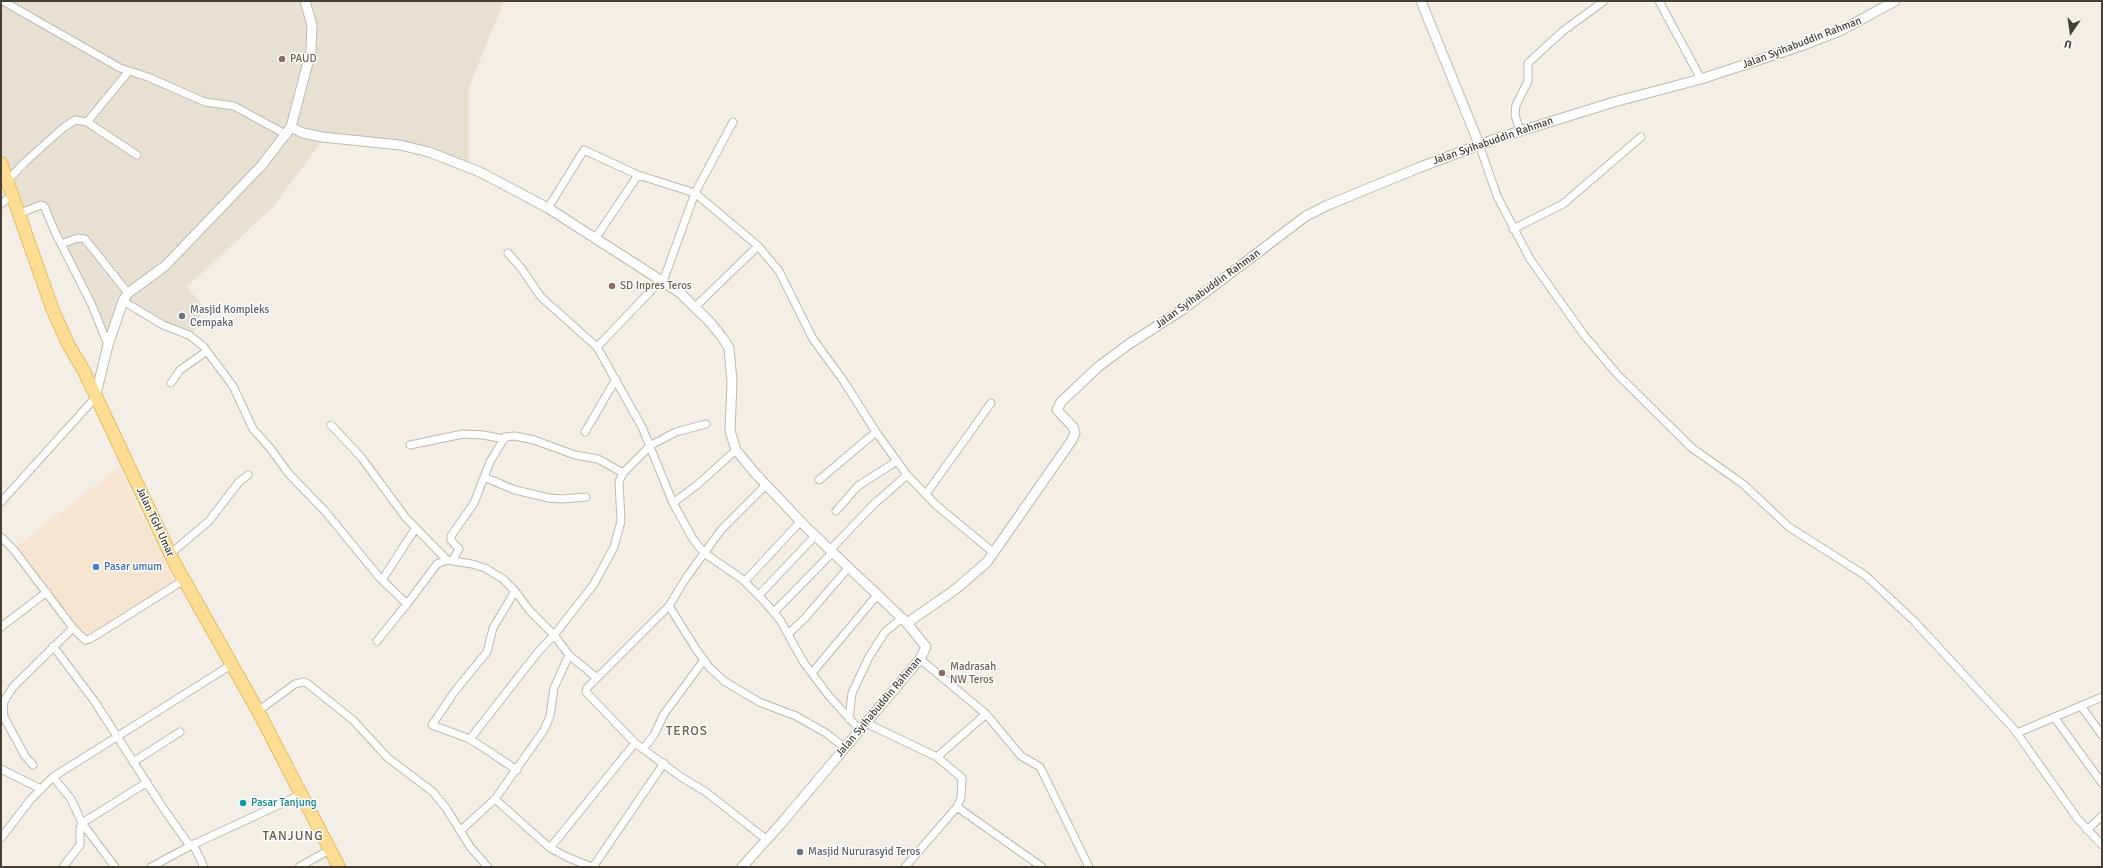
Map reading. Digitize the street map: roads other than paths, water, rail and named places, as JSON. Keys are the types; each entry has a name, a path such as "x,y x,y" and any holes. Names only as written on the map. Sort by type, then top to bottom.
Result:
{"main road":[{"name":"Jalan TGH Umar","path":"1,163 52,308 170,554 231,666 258,711 300,795 339,867"}],"street":[{"path":"3,1 108,62 153,79 205,102 234,106 289,131 313,135 384,142 421,150 480,172 548,208 662,280 695,307 722,337 729,348 732,382 730,431 736,450 800,522 905,620 885,632 870,657 852,694 849,719"},
{"path":"1,502 96,398 108,345 126,297 165,266 262,165 289,131 311,51 312,25 305,1"},
{"path":"1421,1 1479,144 1497,196 1513,229 1546,283 1584,334 1644,402 1692,448 1743,484 1790,527 1866,576 1914,621 2017,733 2077,818 2102,845"},
{"path":"1520,131 1515,115 1516,105 1528,81 1528,63 1563,32 1604,1"},
{"path":"1659,1 1701,79"},
{"name":"Jalan Syihabuddin Rahman","path":"742,867 767,840 920,659 926,647 905,620 956,590 980,569 994,553 1074,436 1073,427 1059,414 1058,407 1098,367 1129,344 1182,310 1306,216 1479,144 1614,102 1701,79 1842,30 1895,1"},
{"path":"87,122 129,71"},
{"path":"8,180 25,162 75,120 87,122 137,155"},
{"path":"597,347 662,280 666,274 695,193 733,122"},
{"path":"1513,229 1563,204 1641,137"},
{"path":"548,208 584,150 638,175 695,193 758,246 779,272 813,339 843,380 876,432 907,475 926,494 994,553"},
{"path":"595,239 638,175"},
{"path":"1,204 12,196"},
{"path":"18,214 41,205 44,206 61,244 91,303 108,345"},
{"path":"61,244 78,238 85,239 126,297 163,325 194,338 207,351 233,386 253,429 289,474 324,510 382,580 407,604"},
{"path":"695,307 758,246"},
{"path":"508,254 521,268 541,297 597,347 651,445 673,503 683,523 704,553 744,581 774,612 812,673 849,719 937,757 962,778 961,798 957,807 908,866"},
{"path":"172,383 180,370 207,351"},
{"path":"585,432 616,379"},
{"path":"926,494 991,403"},
{"path":"470,739 538,652 554,636 594,584 614,547 621,521 619,482 623,473 651,445 676,432 706,424"},
{"path":"331,425 361,457 415,529 449,561"},
{"path":"820,480 876,432"},
{"path":"410,444 463,434 483,435 504,439"},
{"path":"449,561 459,549 451,540 451,536 474,503 490,462 504,439 508,436 534,440 575,454 598,459 623,473"},
{"path":"673,503 697,485 736,450"},
{"path":"836,511 858,486 898,461"},
{"path":"170,554 208,521 239,482 248,475"},
{"path":"774,612 874,504 907,475"},
{"path":"484,477 515,490 550,498 562,499 586,497"},
{"path":"766,485 726,526 704,553 669,606 587,688 586,692 635,743 729,809 767,840"},
{"path":"744,581 800,522"},
{"path":"382,580 415,529"},
{"path":"759,596 815,536"},
{"path":"1,537 14,550 82,638 90,639 184,580"},
{"path":"377,641 437,564 449,561 472,564 485,568 503,579 569,655 597,678"},
{"path":"788,634 805,618 849,567"},
{"path":"515,591 493,628 487,652 455,691 432,724 433,726 470,739 517,770"},
{"path":"1,627 47,592"},
{"path":"812,673 878,594"},
{"path":"669,606 704,660 724,681 750,698 796,716 826,733 845,748"},
{"path":"33,765 13,735 4,717 3,707 7,695 13,687 73,628"},
{"path":"53,646 95,702 146,783 191,845 204,867"},
{"path":"460,832 495,799 544,730 550,716 554,688 569,655"},
{"path":"920,659 986,714 1021,756 1040,767 1089,867"},
{"path":"643,749 654,736 664,714 704,660"},
{"path":"1,838 47,783 117,737 231,666"},
{"path":"258,711 295,684 304,682 308,684 353,720 388,758 433,792 446,808 460,832 488,867"},
{"path":"2017,733 2102,698"},
{"path":"2081,706 2102,735"},
{"path":"937,757 986,714"},
{"path":"2054,717 2102,783"},
{"path":"133,762 180,732"},
{"path":"550,848 635,743"},
{"path":"495,799 550,848 569,858 593,867 664,763"},
{"path":"1,768 47,783 71,799 82,823 115,867"},
{"path":"63,867 80,845 82,823 146,783"},
{"path":"151,867 191,845 300,795"},
{"path":"957,807 1042,867"},
{"path":"2087,830 2102,816"},
{"path":"299,867 329,850"}],"place":[{"name":"PAUD","path":"282,59"},
{"name":"SD Inpres Teros","path":"612,286"},
{"name":"Masjid Kompleks Cempaka","path":"182,316"},
{"name":"Pasar umum","path":"96,567"},
{"name":"Madrasah NW Teros","path":"942,673"},
{"name":"Pasar Tanjung","path":"243,803"},
{"name":"Masjid Nururasyid Teros","path":"800,852"}],"district":[{"name":"TEROS","path":"687,732"},
{"name":"TANJUNG","path":"293,837"}]}
